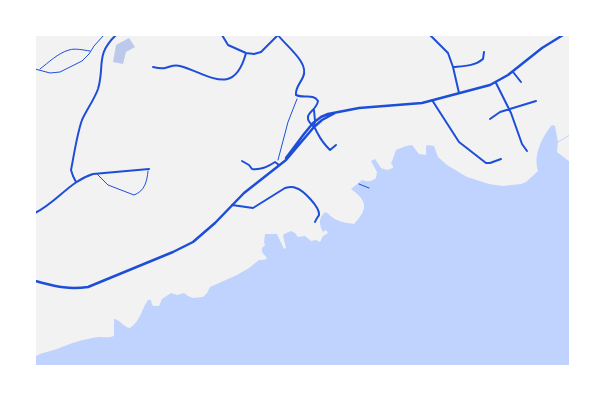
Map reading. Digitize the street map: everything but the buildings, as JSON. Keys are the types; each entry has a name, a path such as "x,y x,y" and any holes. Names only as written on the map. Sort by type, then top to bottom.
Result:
{"street":[{"path":"76,182 72,170 82,122 99,86 102,54 116,35"},
{"path":"178,35 185,35"},
{"path":"222,35 228,46 254,54 261,52 278,35 304,67 304,74 295,93 298,97 312,96 317,98 318,102 308,117 325,146 330,150 336,145"},
{"path":"430,35 448,53 459,93"},
{"path":"315,121 328,114 358,108 411,104 496,83 513,72 542,48 563,35"},
{"path":"453,67 479,63 483,59 484,52"},
{"path":"153,67 163,69 178,65 215,79 224,80 238,73 246,53"},
{"path":"513,72 521,82"},
{"path":"496,83 509,108 522,144 527,151"},
{"path":"432,100 460,144 487,163 501,159"},
{"path":"490,120 509,108 536,101"},
{"path":"313,126 315,121 314,110"},
{"path":"35,280 64,288 88,287 193,242 215,223 244,193 278,164 282,163 313,126 335,113"},
{"path":"242,161 249,164 252,169 257,170 262,170 275,162 278,164"},
{"path":"35,213 85,177 96,174 149,169"},
{"path":"232,205 253,208 285,188 290,186 296,187 301,190 318,210 319,215 315,222"}],"lane":[{"path":"96,174 108,185 134,195 144,188 149,169"}],"path":[{"path":"35,69 50,73 60,72 82,62 104,35"},
{"path":"40,70 68,50 91,51"},
{"path":"278,164 288,122 298,97"},
{"path":"359,184 369,188"}],"water":[{"path":"552,125 555,126 558,142 557,152 570,162 570,366 35,366 35,357 40,354 83,340 114,336 114,319 130,328 139,318 148,300 151,300 152,305 159,306 162,299 171,293 177,295 184,293 193,298 203,297 210,287 237,275 259,260 267,259 262,250 265,245 265,234 277,234 284,249 286,248 283,236 291,231 298,237 305,236 311,241 316,240 320,242 323,236 328,233 326,230 323,232 320,224 320,219 325,212 337,220 354,224 362,213 364,205 360,197 351,189 362,180 369,181 376,178 377,172 371,161 375,159 381,168 387,170 393,168 391,164 396,150 412,145 419,154 426,155 426,146 434,146 438,157 467,177 503,186 521,184 538,171 539,146"}],"waterway":[{"path":"558,142 570,135"}]}
